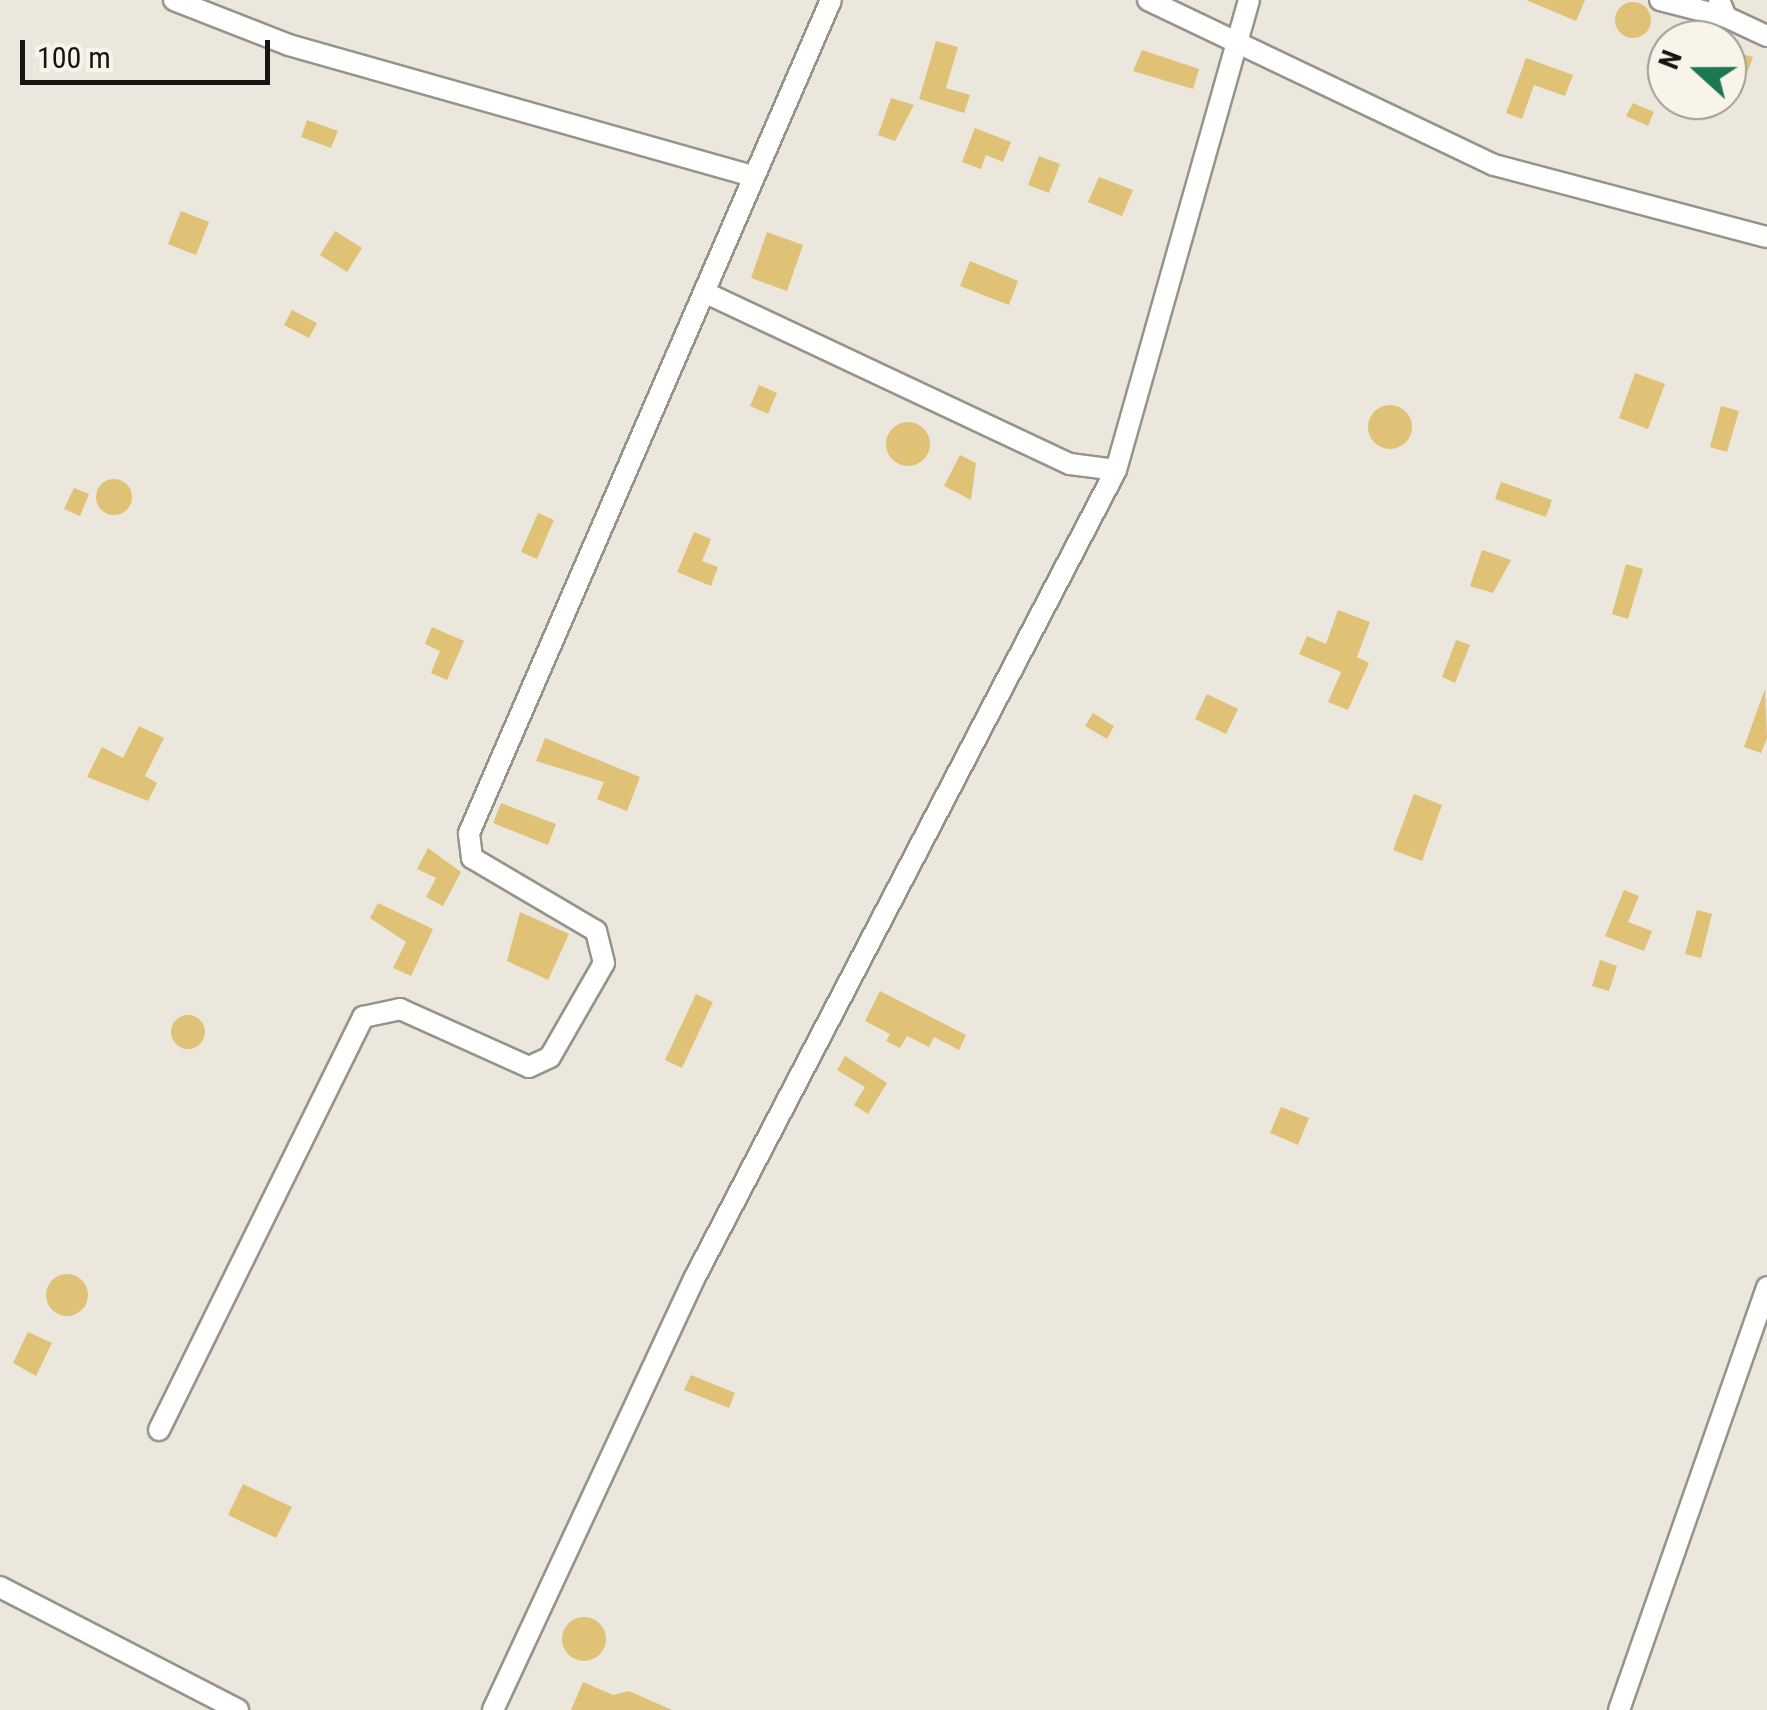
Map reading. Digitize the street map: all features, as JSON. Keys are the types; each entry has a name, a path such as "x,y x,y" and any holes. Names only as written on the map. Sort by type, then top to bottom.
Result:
{"street":[{"path":"174,0 175,8 290,46 754,176"},
{"path":"159,1430 363,1017 400,1008 529,1067 560,1044 604,963 596,931 472,858 468,833 831,0"},
{"path":"1148,0 1494,165 1767,236"},
{"path":"492,1710 728,1212 1116,470 1249,0"},
{"path":"1660,0 1723,9 1767,36"},
{"path":"704,292 1070,464 1116,470"},
{"path":"1618,1710 1767,1287"},
{"path":"0,1587 232,1698 238,1710"}],"building":[{"path":"1526,0 1585,0 1576,21"},
{"path":"1626,3 1640,3 1650,13 1647,32 1640,37 1626,37 1616,27 1616,13"},
{"path":"936,41 958,47 946,88 970,95 964,113 919,99"},
{"path":"1142,50 1199,69 1193,89 1133,71"},
{"path":"1526,58 1573,75 1565,96 1534,85 1522,119 1506,113"},
{"path":"891,98 914,105 895,141 878,135"},
{"path":"1633,103 1647,109 1647,120 1651,120 1648,126 1626,116"},
{"path":"307,120 338,131 331,148 301,137"},
{"path":"975,128 1011,142 1003,162 986,155 981,169 962,162"},
{"path":"1039,156 1060,164 1049,193 1028,185"},
{"path":"1099,177 1133,190 1122,216 1088,202"},
{"path":"181,211 209,222 196,255 168,244"},
{"path":"335,231 362,248 347,272 320,255"},
{"path":"767,232 803,245 787,291 751,278"},
{"path":"970,261 1018,281 1009,305 960,286"},
{"path":"292,310 317,323 309,338 284,325"},
{"path":"1635,373 1665,384 1648,429 1619,418"},
{"path":"759,385 777,393 768,414 750,406"},
{"path":"1390,405 1406,411 1412,427 1406,443 1390,449 1374,443 1368,427 1374,411"},
{"path":"1721,406 1739,411 1727,452 1710,447"},
{"path":"908,422 924,428 930,444 924,460 908,466 892,460 886,444 892,428"},
{"path":"960,455 976,463 971,500 944,486"},
{"path":"114,479 127,484 132,497 127,510 114,515 101,510 96,497 101,484"},
{"path":"1501,482 1552,500 1546,517 1495,499"},
{"path":"74,488 89,494 80,516 64,509"},
{"path":"538,513 554,520 537,559 521,552"},
{"path":"694,532 711,539 702,561 718,567 711,586 677,572"},
{"path":"1482,550 1511,560 1493,593 1470,586"},
{"path":"1626,564 1643,569 1628,619 1612,614"},
{"path":"1338,610 1370,622 1357,657 1369,663 1348,710 1328,702 1341,672 1299,654 1307,636 1326,644"},
{"path":"432,627 464,641 447,680 431,673 440,651 425,644"},
{"path":"1456,640 1470,645 1455,683 1442,677"},
{"path":"1765,689 1767,738 1761,753 1744,747"},
{"path":"1207,694 1238,709 1226,734 1195,719"},
{"path":"1093,713 1114,726 1107,739 1085,726"},
{"path":"139,726 164,738 145,776 157,783 148,801 87,777 102,747 123,758"},
{"path":"545,738 640,777 627,811 597,799 604,782 536,761"},
{"path":"1414,794 1442,805 1422,861 1393,850"},
{"path":"501,803 556,824 548,845 493,823"},
{"path":"428,848 461,872 443,906 426,897 436,878 417,869"},
{"path":"1624,890 1639,896 1628,922 1652,931 1644,951 1605,936"},
{"path":"378,903 433,929 411,976 393,968 406,942 370,918"},
{"path":"1697,910 1712,914 1701,958 1685,954"},
{"path":"520,912 569,934 548,980 507,961"},
{"path":"1600,960 1617,966 1609,991 1592,986"},
{"path":"880,991 966,1035 959,1050 934,1037 929,1047 907,1036 900,1048 886,1041 890,1034 865,1021"},
{"path":"696,994 713,1002 682,1068 665,1060"},
{"path":"188,1015 200,1020 205,1032 200,1044 188,1049 176,1044 171,1032 176,1020"},
{"path":"845,1056 887,1083 868,1114 854,1105 865,1087 837,1070"},
{"path":"1281,1107 1309,1118 1298,1145 1270,1133"},
{"path":"67,1274 82,1280 88,1295 82,1310 67,1316 52,1310 46,1295 52,1280"},
{"path":"28,1332 52,1343 36,1376 13,1363"},
{"path":"691,1375 735,1393 729,1408 684,1390"},
{"path":"243,1484 292,1507 276,1538 228,1515"},
{"path":"584,1617 600,1623 606,1639 600,1655 584,1661 568,1655 562,1639 568,1623"},
{"path":"583,1682 613,1695 629,1691 672,1710 571,1710"}]}
